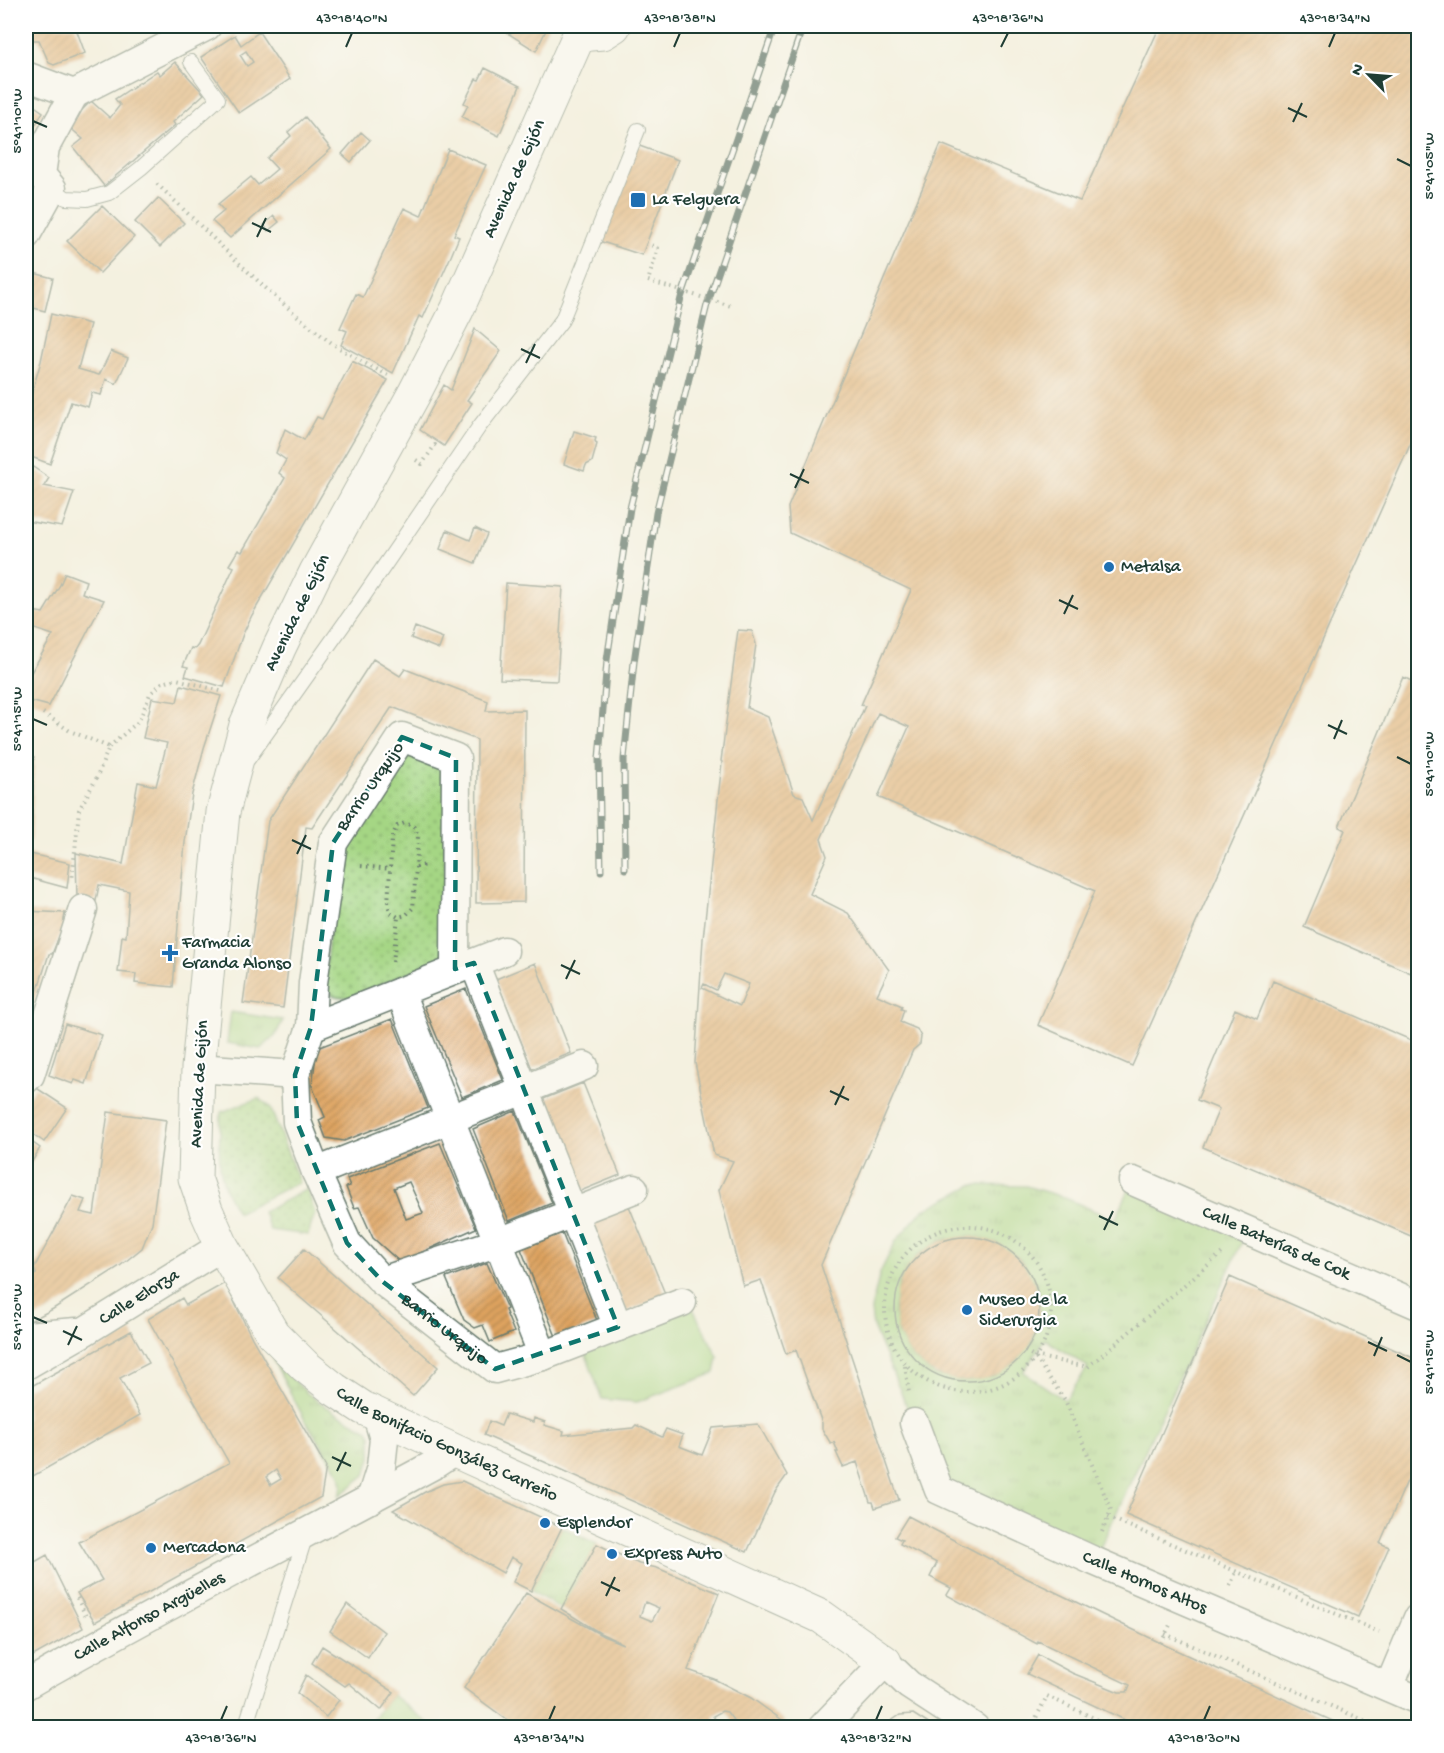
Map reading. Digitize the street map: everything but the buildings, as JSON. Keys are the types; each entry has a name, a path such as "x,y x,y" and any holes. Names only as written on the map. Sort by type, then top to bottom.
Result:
{"street":[{"path":"26,235 52,188 41,175 45,147 74,94 207,26"},
{"path":"581,30 603,33 614,26"},
{"name":"Avenida de Gijón","path":"222,1246 195,1178 198,1068 223,813 246,725 279,648 316,572 457,310 581,30"},
{"path":"26,76 74,94"},
{"name":"Barrio Urquijo","path":"618,1327 524,1090 465,966 457,861 456,758 402,737 333,843 314,983 311,1027 295,1075 297,1122 347,1243 382,1281 495,1369 543,1356 618,1327 682,1302"},
{"path":"26,1079 30,1075 83,909"},
{"path":"311,1027 504,951"},
{"path":"400,992 543,1356"},
{"path":"316,1172 584,1066"},
{"path":"198,1068 295,1075"},
{"name":"Calle Baterías de Cok","path":"1133,1181 1419,1305"},
{"name":"Barrio Urquijo","path":"382,1281 499,1242 634,1189"},
{"name":"Calle Elorza","path":"26,1365 222,1246"},
{"name":"Calle Bonifacio González Carreño","path":"222,1246 273,1334 305,1366 363,1408 822,1617 885,1662"},
{"path":"26,1336 85,1331"},
{"path":"371,1499 381,1467 384,1439 377,1415"},
{"name":"Calle Hornos Altos","path":"914,1423 939,1490 1094,1561 1419,1700"},
{"name":"Calle Alfonso Argüelles","path":"26,1685 100,1642 371,1499 455,1451"},
{"path":"1389,1687 1419,1618"},
{"path":"822,1728 885,1662 909,1685 975,1728"}],"lane":[{"path":"52,188 66,198 87,200 109,193 141,168 218,99 191,62"},
{"path":"232,781 361,600 479,428 562,320 638,130"},
{"path":"245,1728 307,1533"}],"path":[{"path":"141,168 263,285 326,338 353,357 416,389"},
{"path":"646,243 658,248 648,281 731,306"},
{"path":"83,909 71,899 73,855 79,810 98,777 109,747 139,721 150,694 162,683 177,679 223,691"},
{"path":"43,713 70,731 109,747"},
{"path":"405,823 415,827 418,837 416,867 413,908 406,915 398,917 390,912 388,904 392,837 397,826 405,823"},
{"path":"416,867 457,861"},
{"path":"398,917 393,967 400,992"},
{"path":"970,1226 1001,1234 1028,1252 1047,1280 1053,1314 1045,1339 1034,1356 1023,1372 995,1387 964,1392 929,1384 905,1366 889,1338 883,1307 890,1276 912,1249 937,1232 970,1226"},
{"path":"1025,1351 1034,1356 1088,1367 1247,1231"},
{"path":"1034,1356 1065,1400 1111,1510 1098,1541 1094,1561"},
{"path":"1108,1517 1407,1644"},
{"path":"1165,1634 1383,1728"},
{"path":"1031,1728 1047,1696 1115,1728"},
{"path":"1125,1728 1127,1721"}],"highlighted area":[{"path":"402,737 456,758 455,969 474,963 618,1327 495,1369 382,1281 347,1243 297,1122 295,1075 311,1027 333,843"}],"green space":[{"path":"403,749 447,765 443,958 351,997 336,996 323,988 340,845"},
{"path":"231,1012 283,1020 275,1036 260,1049 227,1043"},
{"path":"259,1098 270,1107 299,1182 237,1213 226,1191 221,1172 219,1152 221,1112"},
{"name":"Museo de la Siderurgia","path":"1133,1181 1247,1231 1094,1561 939,1490 914,1423 873,1327 871,1310 880,1273 896,1241 922,1211 972,1185 1026,1186 1063,1197 1115,1220","holes":["970,1236 997,1243 1021,1260 1035,1284 1040,1311 1033,1340 1016,1362 992,1377 965,1382 935,1375 912,1357 899,1335 894,1308 900,1280 918,1255 941,1241","1045,1339 1088,1367 1065,1400 1023,1372"]},
{"path":"307,1189 315,1213 308,1235 270,1230 263,1212"},
{"path":"692,1307 718,1357 715,1373 637,1402 602,1399 585,1352"},
{"path":"273,1360 308,1394 336,1413 367,1429 371,1436 371,1458 365,1475 339,1496 342,1486 340,1474 305,1420"},
{"path":"562,1527 597,1544 561,1609 531,1591"},
{"path":"392,1695 433,1727 365,1728"}],"railway":[{"path":"601,871 599,758 607,660 630,508 681,298 775,26"},
{"path":"625,869 624,759 634,662 656,513 707,305 803,26"}],"place":[{"name":"La Felguera","path":"638,200"},
{"name":"Metalsa","path":"1109,567"},
{"name":"Farmacia Granda Alonso","path":"170,953"},
{"name":"Museo de la Siderurgia","path":"967,1310"},
{"name":"Esplendor","path":"545,1523"},
{"name":"Mercadona","path":"151,1548"},
{"name":"Express Auto","path":"612,1554"}]}
